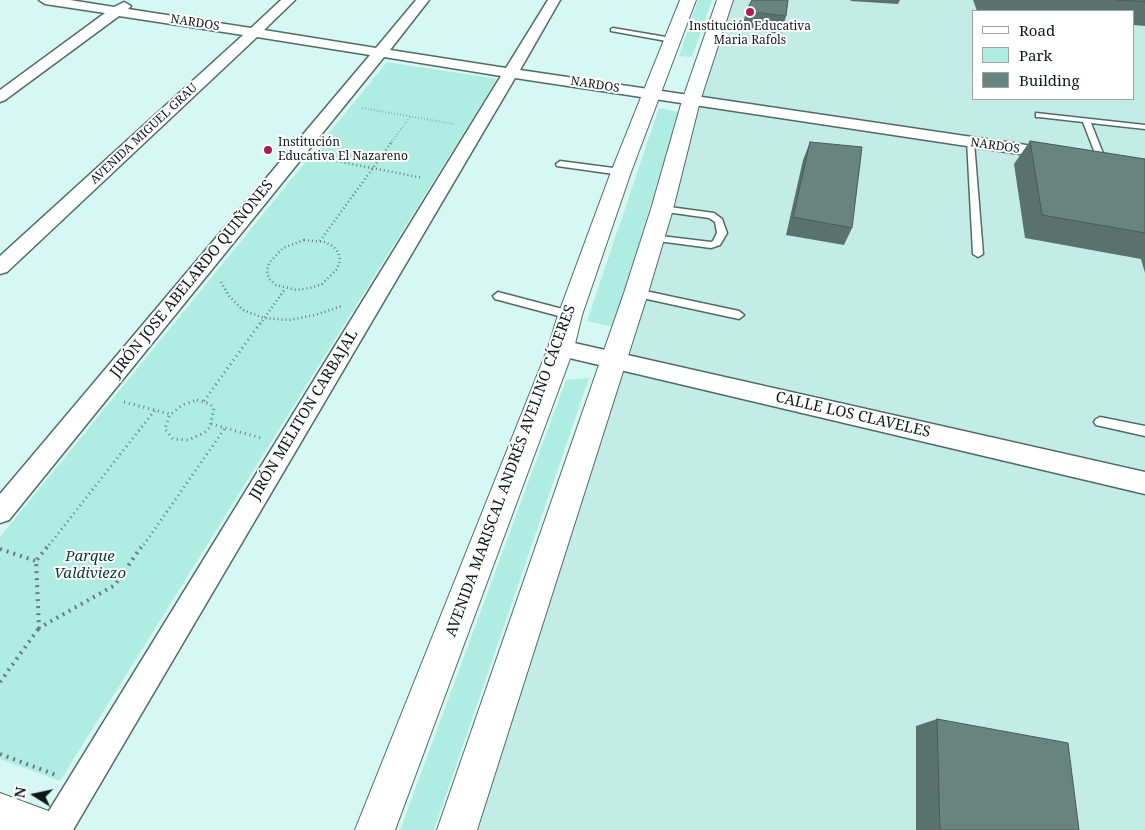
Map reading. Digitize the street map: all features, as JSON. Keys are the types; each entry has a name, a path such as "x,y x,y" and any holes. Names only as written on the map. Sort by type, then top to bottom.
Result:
{"street":[{"name":"NARDOS","path":"45,0 651,94 1064,155"},
{"path":"0,97 133,0"},
{"name":"AVENIDA MIGUEL GRAU","path":"0,267 289,0"},
{"name":"JIRÓN JOSE ABELARDO QUIÑONES","path":"0,512 423,0"},
{"name":"JIRÓN MELITON CARBAJAL","path":"55,830 554,0"},
{"name":"AVENIDA MARISCAL ANDRÉS AVELINO CÁCERES","path":"375,830 561,348 570,315 621,172 688,0"},
{"path":"457,830 636,293 662,209 692,100 725,0"},
{"path":"1083,158 1119,163"},
{"name":"CALLE LOS CLAVELES","path":"561,348 1145,483"},
{"path":"0,812 48,830"}],"lane":[{"path":"613,30 672,40"},
{"path":"1039,115 1145,127"},
{"path":"1086,120 1102,161"},
{"path":"970,142 978,254"},
{"path":"560,164 621,172"},
{"path":"653,238 711,246 717,243 722,233 720,221 711,215 662,209"},
{"path":"636,293 739,315"},
{"path":"498,296 570,315"},
{"path":"1100,422 1145,431"}],"path":[{"path":"336,104 476,128"},
{"path":"320,241 410,117"},
{"path":"296,153 443,182"},
{"path":"304,240 320,241 333,246 338,252 340,260 337,269 322,284 310,288 285,289 269,279 267,271 274,255 293,243 304,240"},
{"path":"209,258 229,296 243,310 264,318 289,320 315,315 376,295"},
{"path":"204,401 285,289"},
{"path":"97,395 170,414"},
{"path":"190,401 204,401 214,408 215,414 211,424 197,437 188,440 172,439 165,429 165,423 170,414 190,401"},
{"path":"39,628 36,560 155,410"},
{"path":"211,424 286,444"},
{"path":"0,682 39,628 115,585 225,428"},
{"path":"0,549 36,560"},
{"path":"0,754 58,776"}],"shaded area":[{"path":"730,0 1145,0 1145,830 472,830"}],"green space":[{"path":"698,0 712,0 692,57 679,56"},
{"name":"Parque Valdiviezo","path":"387,62 497,79 60,781 0,759 0,537"},
{"path":"659,108 679,112 613,327 587,321"},
{"path":"589,378 434,830 400,830 566,380"}],"building":[{"path":"752,0 788,0 786,16 746,11"},
{"path":"1117,0 1145,0 1145,2"},
{"path":"1030,141 1145,159 1145,233 1042,215"},
{"path":"810,142 862,147 852,228 793,217"},
{"path":"937,719 1068,743 1079,830 940,830"}],"place":[{"name":"Institución Educativa Maria Rafols","path":"750,12"},
{"name":"Institución Educativa El Nazareno","path":"268,150"}]}
